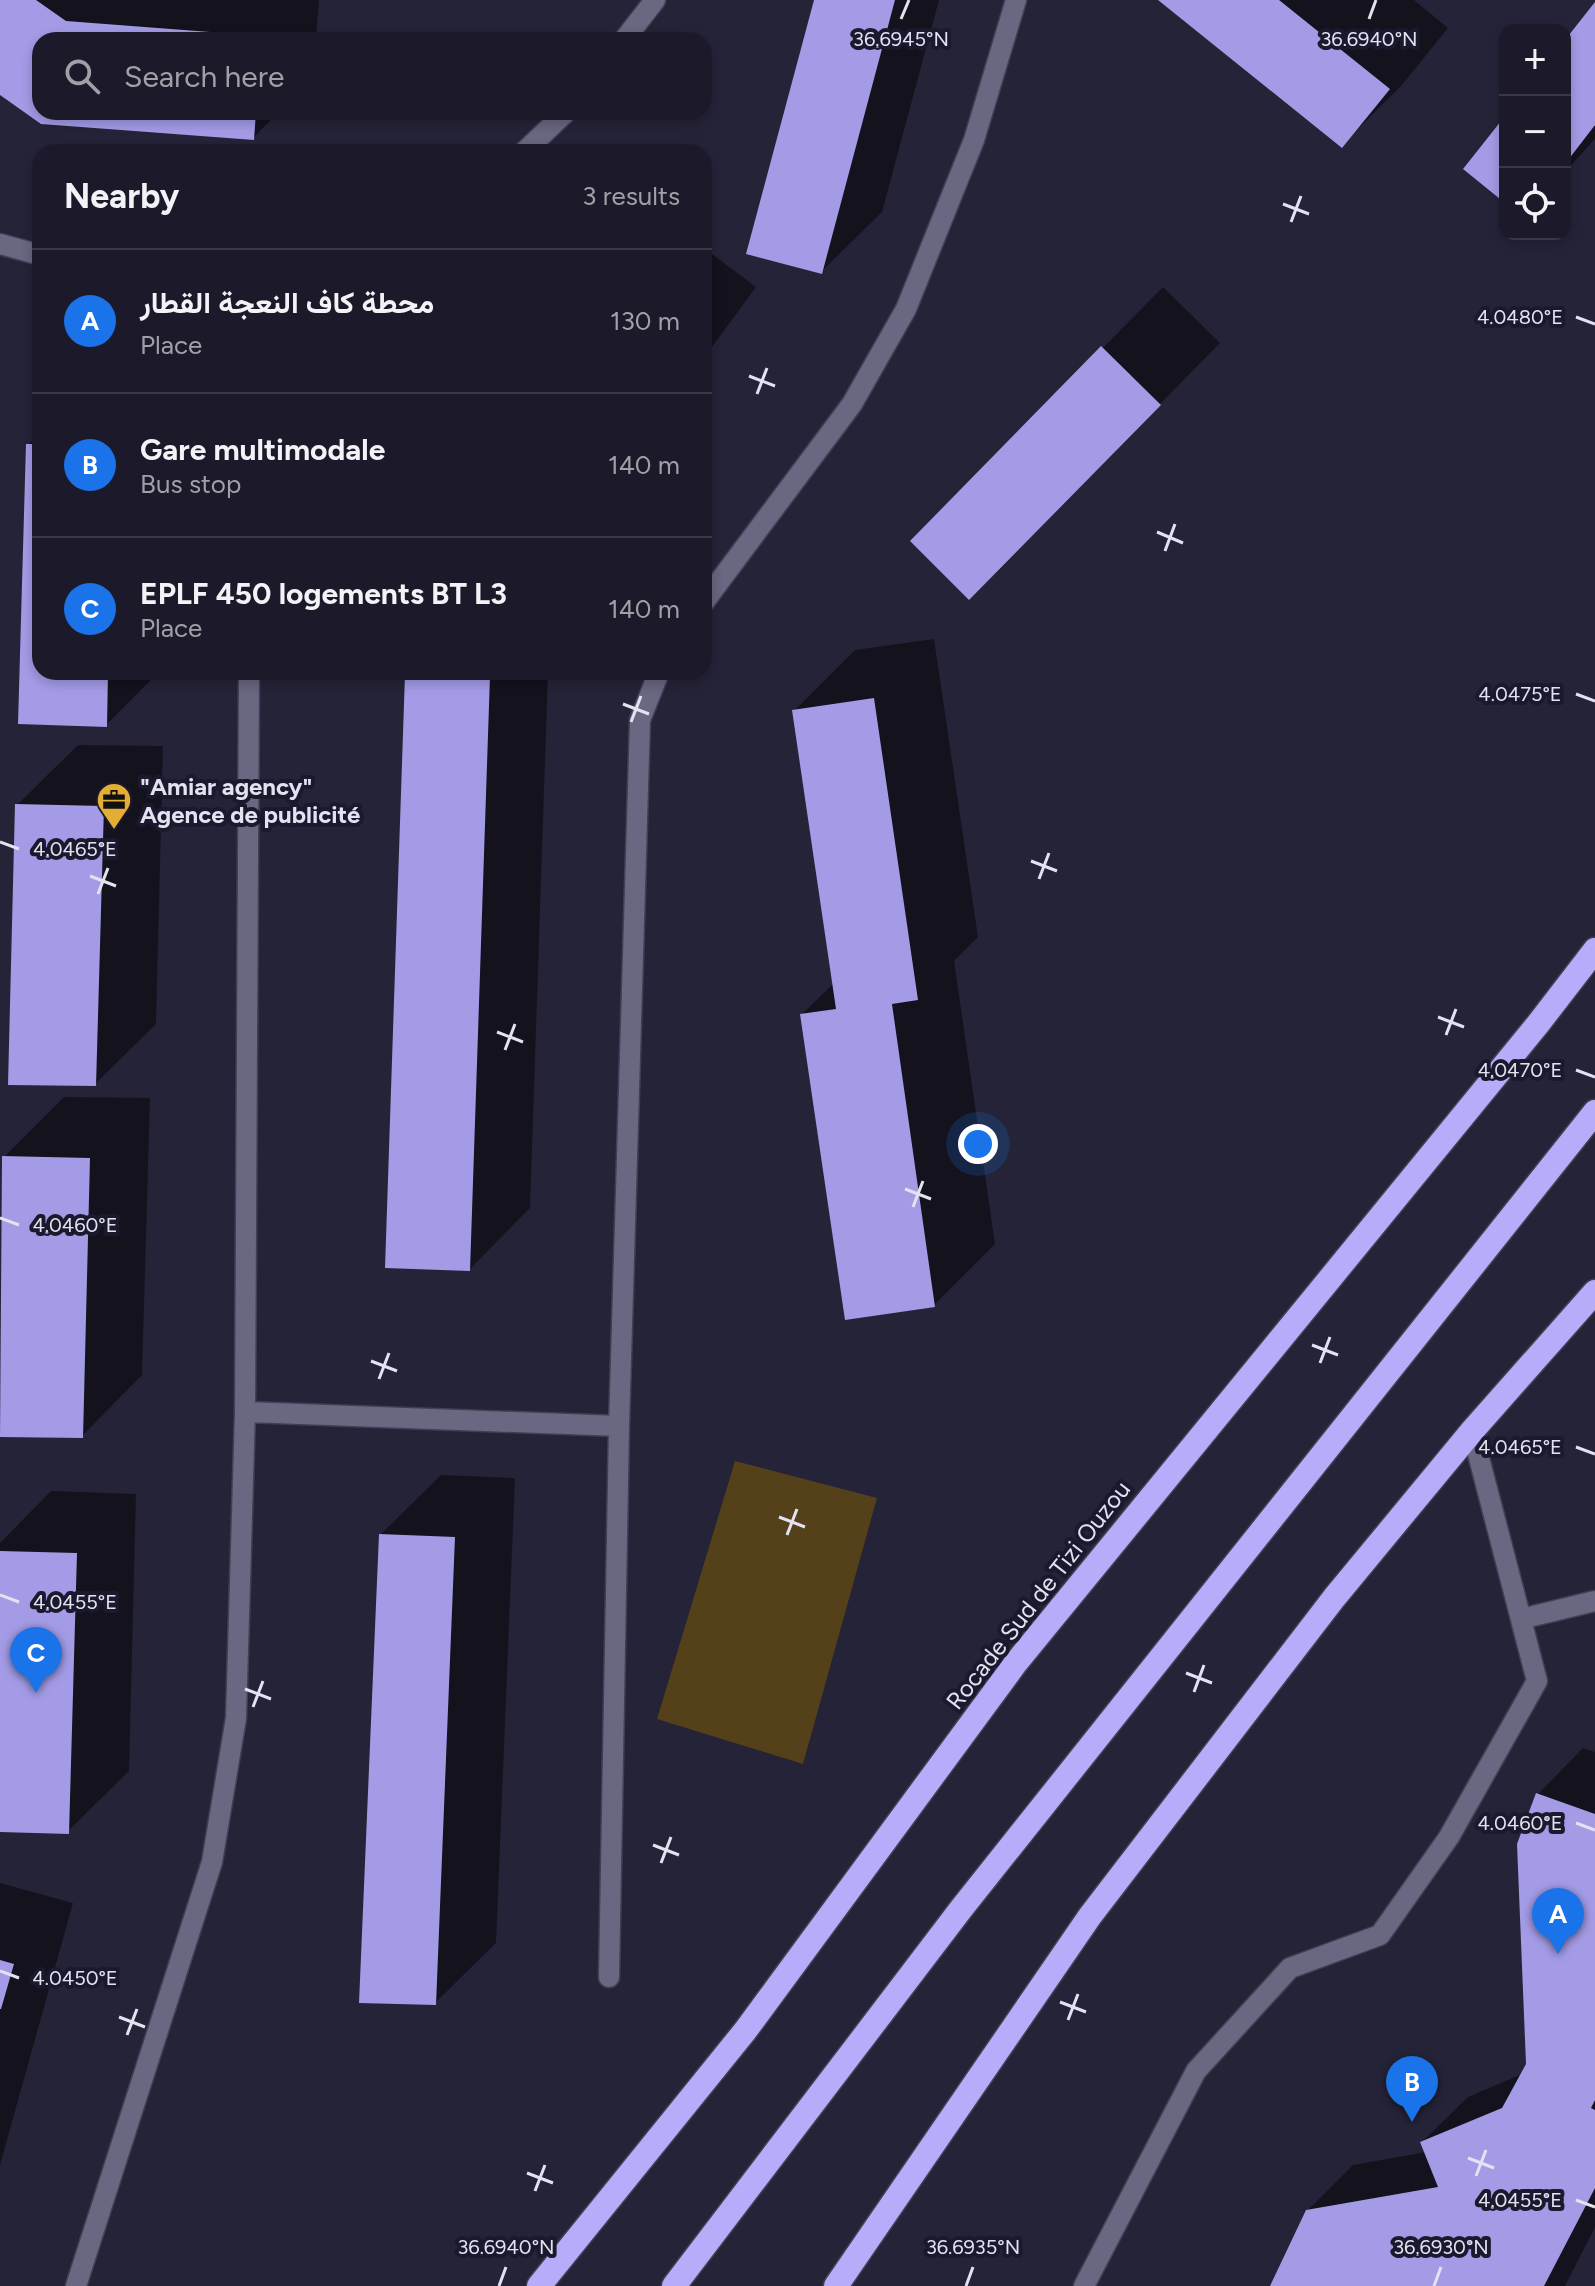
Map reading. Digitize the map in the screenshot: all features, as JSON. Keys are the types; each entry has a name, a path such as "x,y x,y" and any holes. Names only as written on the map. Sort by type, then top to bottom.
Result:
{"highway":[{"name":"Rocade Sud de Tizi Ouzou","path":"539,2286 745,2031 1015,1664 1538,1024 1595,950"},
{"path":"674,2286 961,1909 1595,1112"},
{"path":"836,2286 1090,1916 1334,1598 1472,1431 1595,1292"}],"street":[{"path":"630,32 655,0"},
{"path":"712,591 852,404 906,309 974,140 1016,0"},
{"path":"532,144 558,120"},
{"path":"0,244 32,253"},
{"path":"76,2286 212,1862 236,1718 245,1412 249,680"},
{"path":"609,1977 619,1426 640,720 656,680"},
{"path":"245,1412 619,1426"},
{"path":"1084,2286 1196,2071 1290,1968 1380,1935 1449,1837 1537,1681 1472,1431"},
{"path":"1521,1619 1595,1601"}],"shaded area":[{"path":"735,1461 877,1498 803,1764 657,1719"}],"building":[{"path":"0,0 36,0 66,21 210,32 32,32 32,118 0,95"},
{"path":"814,0 895,0 822,274 746,254"},
{"path":"1158,0 1279,0 1390,89 1342,148"},
{"path":"1595,2 1595,125 1571,156 1571,96 1571,32"},
{"path":"35,120 255,120 254,140 41,124"},
{"path":"1499,124 1499,198 1463,169"},
{"path":"1101,346 1161,405 969,600 910,541"},
{"path":"26,444 32,444 32,680 108,680 107,727 18,724"},
{"path":"405,680 490,680 470,1271 385,1268"},
{"path":"874,698 918,1000 892,1004 935,1307 845,1320 800,1014 836,1009 792,710"},
{"path":"15,804 104,806 96,1086 8,1085"},
{"path":"2,1156 90,1158 83,1438 0,1437"},
{"path":"379,1534 455,1537 436,2005 359,2003"},
{"path":"0,1551 77,1553 69,1834 0,1832"},
{"path":"1536,1793 1595,1814 1595,2100 1591,2108 1595,2110 1595,2188 1544,2286 1270,2286 1306,2210 1438,2187 1420,2142 1502,2108 1526,2064 1517,1844"},
{"path":"0,1960 14,1964 1,2009 0,2009"}],"place":[{"name":"\"Amiar agency\" Agence de publicité","path":"114,831"},
{"name":"EPLF 450 logements BT L3","path":"36,1693"},
{"name":"محطة كاف النعجة القطار","path":"1558,1954"},
{"name":"Gare multimodale","path":"1412,2122"}]}
